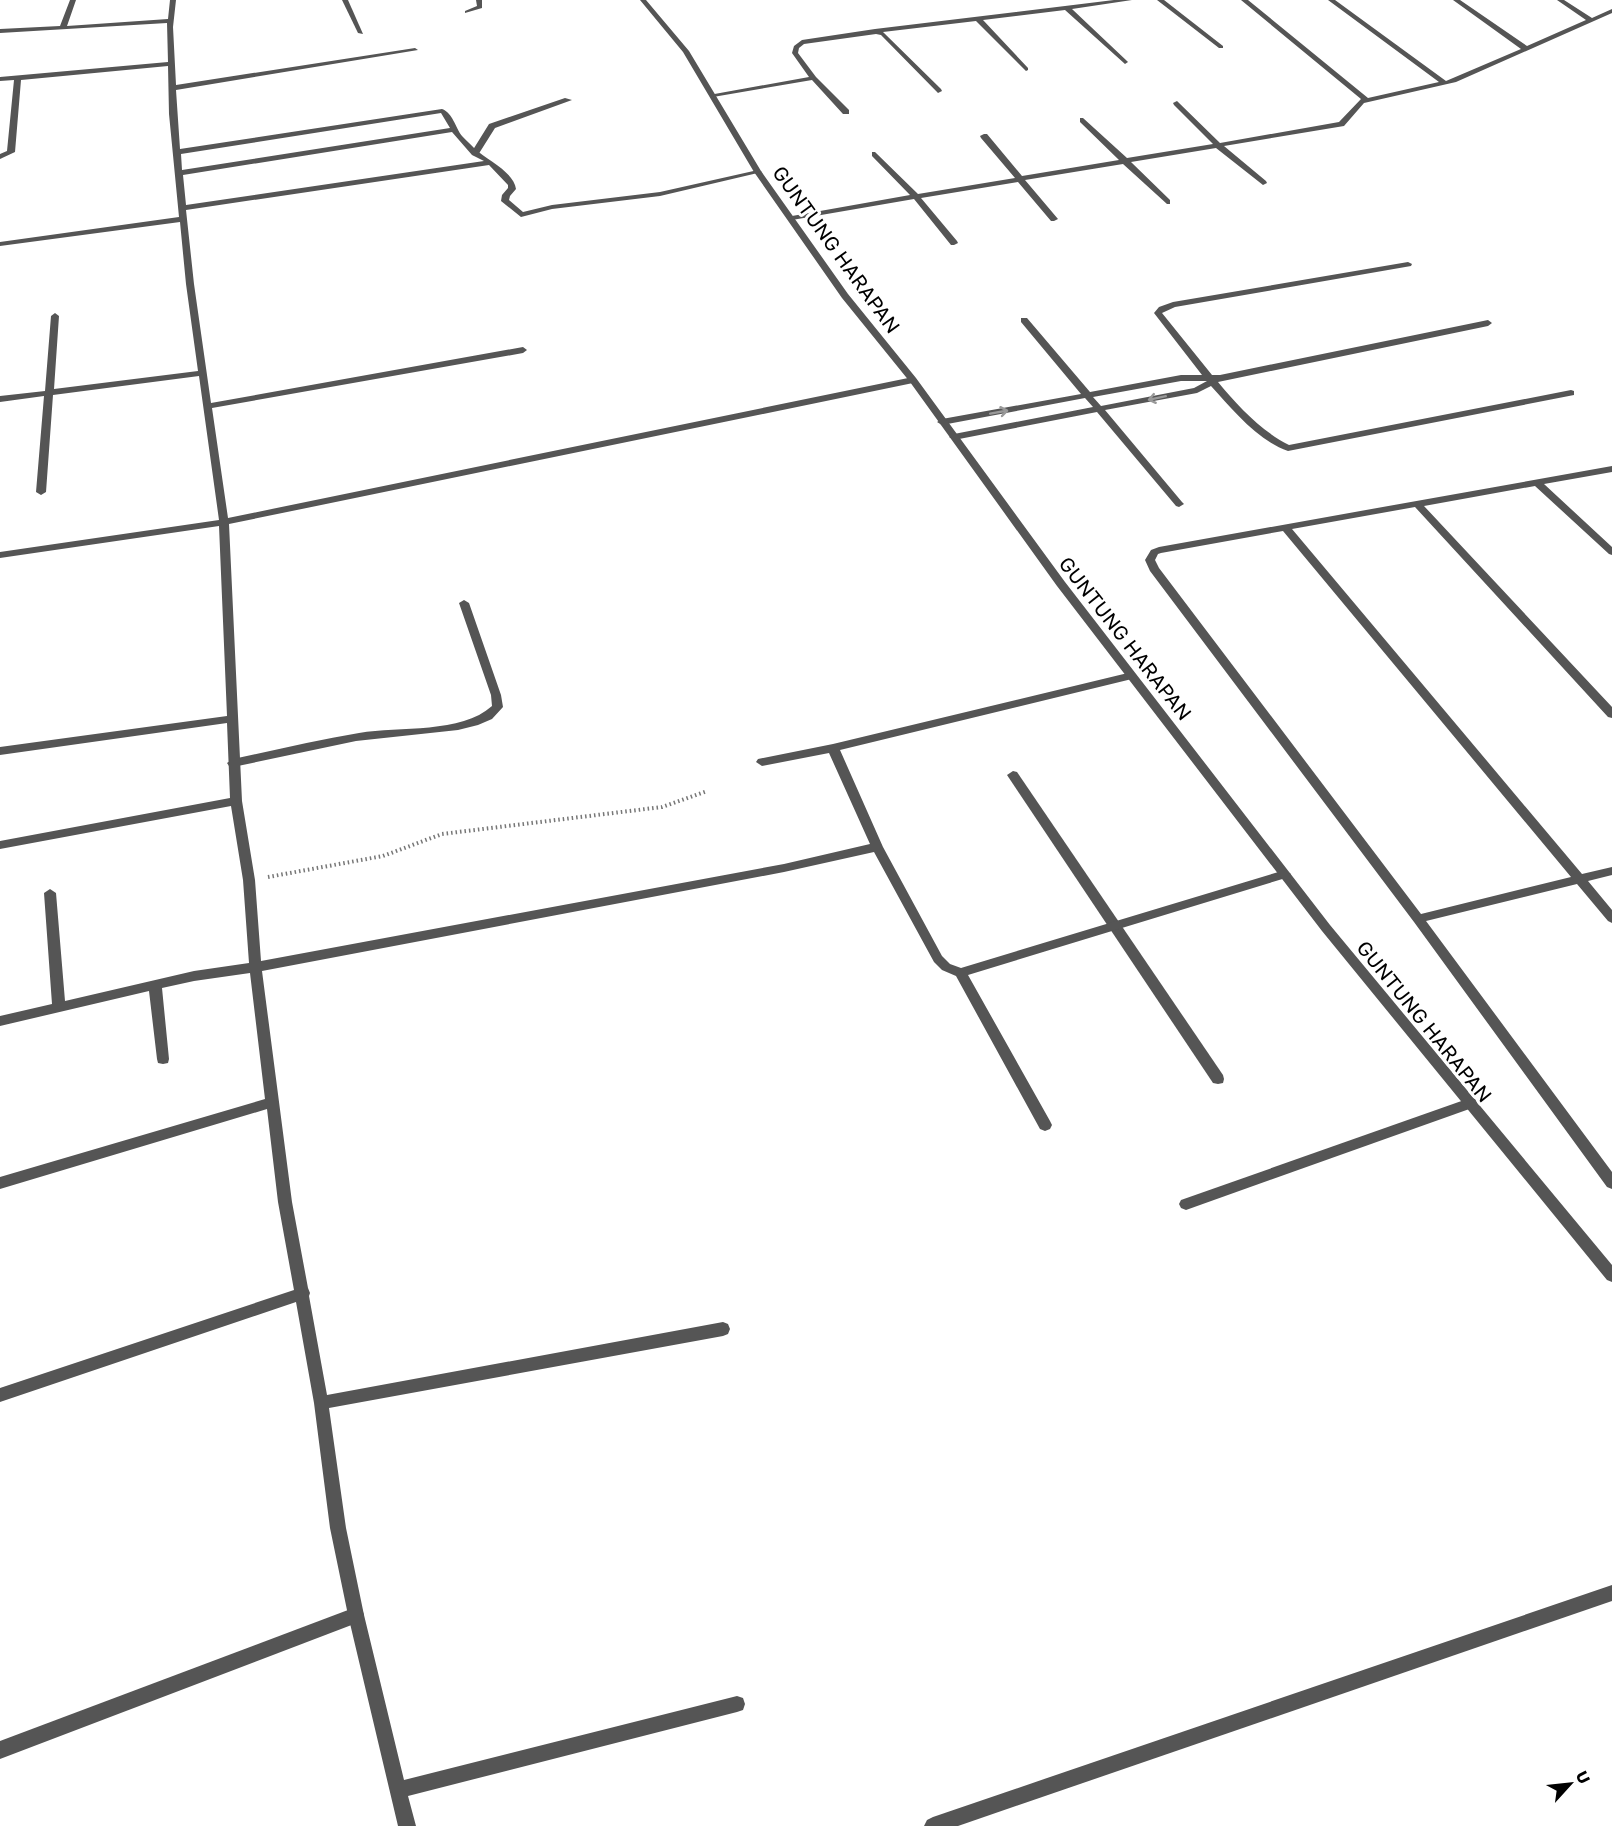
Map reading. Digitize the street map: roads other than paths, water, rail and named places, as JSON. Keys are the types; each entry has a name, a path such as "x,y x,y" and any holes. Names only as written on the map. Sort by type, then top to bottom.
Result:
{"street":[{"path":"63,27 73,0"},
{"path":"173,0 172,88 184,214 202,373 209,406 224,522 236,801 249,880 255,967 285,1202 321,1403 338,1528 356,1616 407,1826"},
{"path":"345,0 361,33"},
{"path":"467,12 480,8 479,0"},
{"name":"GUNTUNG HARAPAN","path":"643,0 686,51 758,172 845,296 913,380 1061,584 1326,928 1612,1276"},
{"path":"846,112 814,78 795,53 796,47 810,40 1129,0"},
{"path":"1160,0 1221,47"},
{"path":"1244,0 1366,100"},
{"path":"1331,0 1445,82"},
{"path":"1456,0 1527,48"},
{"path":"1560,0 1591,20"},
{"path":"1067,8 1125,62"},
{"path":"792,218 915,195 1341,124 1362,101 1445,82 1612,11"},
{"path":"978,19 1026,69"},
{"path":"0,32 63,27 110,27 171,21"},
{"path":"867,32 883,34 938,91"},
{"path":"172,88 415,50"},
{"path":"0,79 171,64"},
{"path":"0,157 11,152 18,78"},
{"path":"712,95 814,78"},
{"path":"476,153 492,126 568,100"},
{"path":"1177,103 1219,146 1263,183"},
{"path":"178,152 436,111 444,112 454,130 476,153 491,162 512,185 505,201 521,215 552,207 660,194 758,172"},
{"path":"1083,120 1167,202"},
{"path":"180,173 454,130"},
{"path":"984,136 1054,219"},
{"path":"875,154 915,195 954,243"},
{"path":"0,244 491,162"},
{"path":"1408,264 1173,305 1159,310 1159,315 1214,379 1273,441 1283,446 1294,448 1571,393"},
{"path":"40,492 55,316"},
{"path":"1024,320 1085,396 1179,504"},
{"path":"942,422 1181,378 1214,379 1488,323"},
{"path":"209,406 523,350"},
{"path":"0,399 202,373"},
{"path":"954,437 1197,390 1214,379"},
{"path":"0,555 224,522 913,380"},
{"path":"1612,469 1159,550 1152,555 1151,564 1418,919 1612,1183"},
{"path":"1536,482 1612,552"},
{"path":"1418,505 1612,714"},
{"path":"1286,528 1612,918"},
{"path":"233,763 374,734 450,728 480,720 495,711 498,707 496,695 464,603"},
{"path":"762,762 833,748 1132,676"},
{"path":"0,751 231,719"},
{"path":"833,748 877,847 938,959 946,968 960,973 1285,874"},
{"path":"1013,776 1218,1079"},
{"path":"0,845 236,801"},
{"path":"0,1021 194,976 255,967 784,868 877,847"},
{"path":"1418,919 1612,871"},
{"path":"50,893 59,1007"},
{"path":"960,973 1045,1125"},
{"path":"155,985 162,1059"},
{"path":"0,1183 273,1102"},
{"path":"1186,1204 1470,1103"},
{"path":"0,1395 303,1293"},
{"path":"321,1403 723,1329"},
{"path":"933,1826 1612,1593"},
{"path":"0,1750 356,1616"},
{"path":"397,1790 737,1704"}]}
